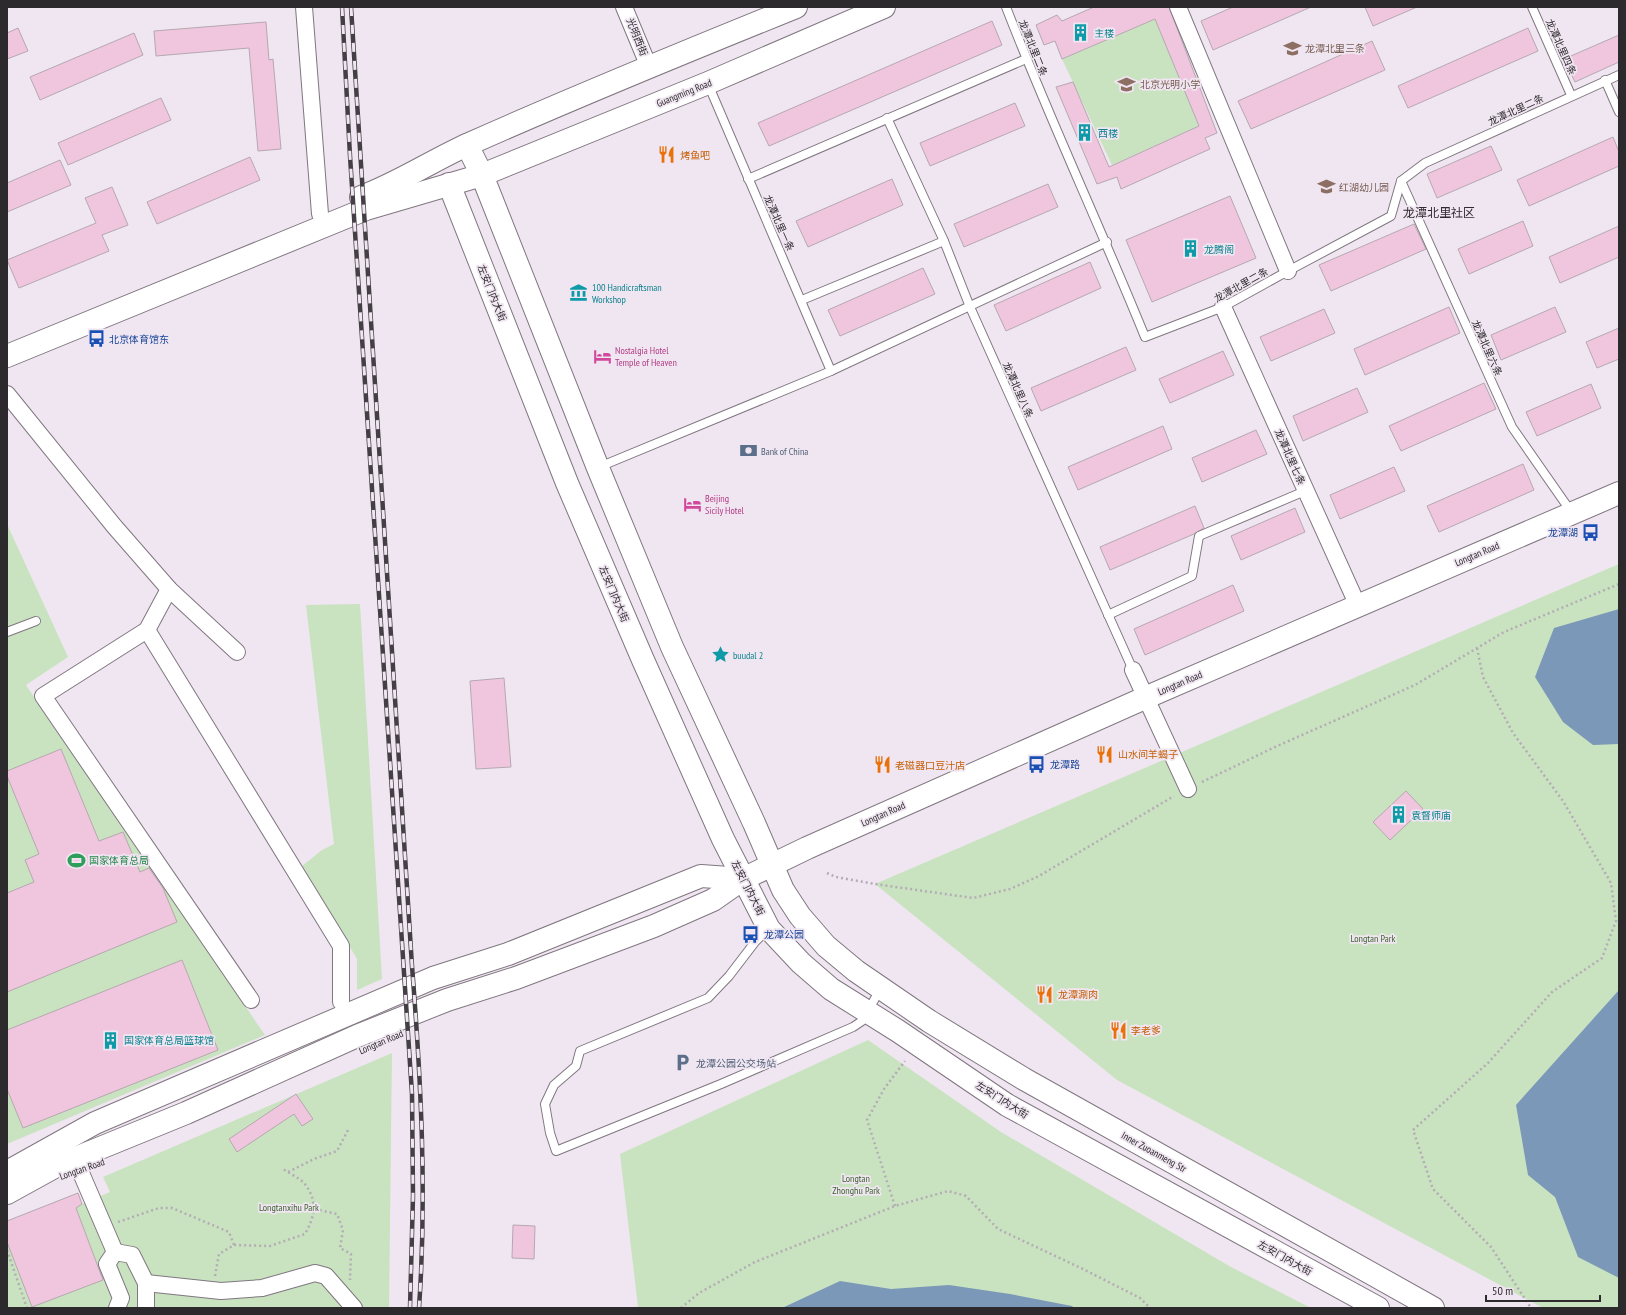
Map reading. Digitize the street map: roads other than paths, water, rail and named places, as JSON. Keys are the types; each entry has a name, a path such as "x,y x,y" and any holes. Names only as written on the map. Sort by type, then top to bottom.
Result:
{"street":[{"path":"304,7 320,214"},
{"name":"光明西街","path":"624,7 649,67"},
{"path":"7,340 385,188 467,145 649,67 796,7"},
{"name":"Guangming Road","path":"7,356 366,209 482,175 708,83 884,7"},
{"path":"1178,7 1288,271"},
{"path":"467,145 482,175 598,468 672,647 783,890 800,916 826,946 856,971 881,988"},
{"name":"左安门内大街","path":"449,184 573,498 643,660 743,879 769,929 801,963 831,989 868,1011 1007,1105 1378,1308"},
{"name":"龙潭北里七条","path":"1223,307 1304,491 1358,606"},
{"path":"7,394 114,526 170,589 237,652"},
{"name":"Longtan Road","path":"7,1194 56,1166 77,1164 186,1113 364,1034 447,1000 516,978 654,926 713,900 743,879 772,865 1146,697 1619,493"},
{"path":"170,589 147,630 43,696 251,1000"},
{"path":"147,630 341,946 342,1002"},
{"path":"1134,670 1188,789"},
{"name":"Longtan Road","path":"7,1173 370,1018 446,988 513,966 705,885 743,879"},
{"name":"Inner Zuoanmeng Str","path":"881,988 929,1021 1024,1079 1433,1308"},
{"path":"77,1164 115,1252"},
{"path":"115,1252 132,1255 146,1283 146,1308"},
{"path":"115,1252 107,1264 121,1298 116,1308"},
{"path":"146,1283 211,1290 262,1288 315,1273 326,1276 350,1303"}],"lane":[{"name":"龙潭北里二条","path":"1006,7 1026,59 1107,242 1145,337 1223,307 1391,216 1401,180 1426,163 1605,80 1619,75"},
{"name":"龙潭北里四条","path":"1532,7 1571,96"},
{"path":"748,179 1026,59"},
{"path":"1605,80 1619,112"},
{"name":"龙潭北里一条","path":"708,83 748,179 802,300 831,372"},
{"name":"龙潭北里八条","path":"887,118 944,241 970,307 1134,670"},
{"name":"龙潭北里六条","path":"1401,180 1512,426 1572,513"},
{"path":"802,300 944,241"},
{"path":"598,468 831,372 1107,242"},
{"path":"1108,615 1192,576 1199,536 1304,491"},
{"path":"7,632 36,621"},
{"path":"769,929 754,942 729,976 708,998 580,1051 576,1066 554,1085 545,1104 550,1133 556,1151 721,1084 853,1026 862,1021 881,988"}],"water":[{"path":"1619,609 1619,744 1593,745 1563,722 1535,677 1554,628"},
{"path":"1619,990 1619,1278 1578,1257 1555,1197 1528,1175 1516,1105"},
{"path":"840,1281 891,1289 949,1285 1010,1294 1072,1306 1074,1308 782,1308"}],"railway":[{"path":"342,7 350,156 412,1094 413,1196 410,1308"},
{"path":"351,7 418,1052 423,1180 423,1222 419,1308"}],"place":[{"name":"主楼","path":"1081,33"},
{"name":"龙潭北里三条","path":"1292,48"},
{"name":"北京光明小学","path":"1127,84"},
{"name":"西楼","path":"1085,133"},
{"name":"烤鱼吧","path":"667,155"},
{"name":"红湖幼儿园","path":"1326,187"},
{"name":"龙腾阁","path":"1191,249"},
{"name":"100 Handicraftsman Workshop","path":"579,293"},
{"name":"北京体育馆东","path":"96,339"},
{"name":"Nostalgia Hotel Temple of Heaven","path":"602,356"},
{"name":"Bank of China","path":"748,451"},
{"name":"Beijing Sicily Hotel","path":"692,504"},
{"name":"龙潭湖","path":"1591,532"},
{"name":"buudal 2","path":"720,655"},
{"name":"山水间羊蝎子","path":"1105,754"},
{"name":"龙潭路","path":"1037,764"},
{"name":"老磁器口豆汁店","path":"882,765"},
{"name":"袁督师庙","path":"1398,815"},
{"name":"国家体育总局","path":"76,860"},
{"name":"龙潭公园","path":"751,934"},
{"name":"龙潭涮肉","path":"1045,994"},
{"name":"李老爹","path":"1118,1030"},
{"name":"国家体育总局篮球馆","path":"111,1040"},
{"name":"龙潭公园公交场站","path":"683,1063"}],"district":[{"name":"龙潭北里社区","path":"1439,212"}],"park label":[{"name":"Longtan Park","path":"1373,938"},
{"name":"Longtan Zhonghu Park","path":"856,1184"},
{"name":"Longtanxihu Park","path":"289,1207"}]}
